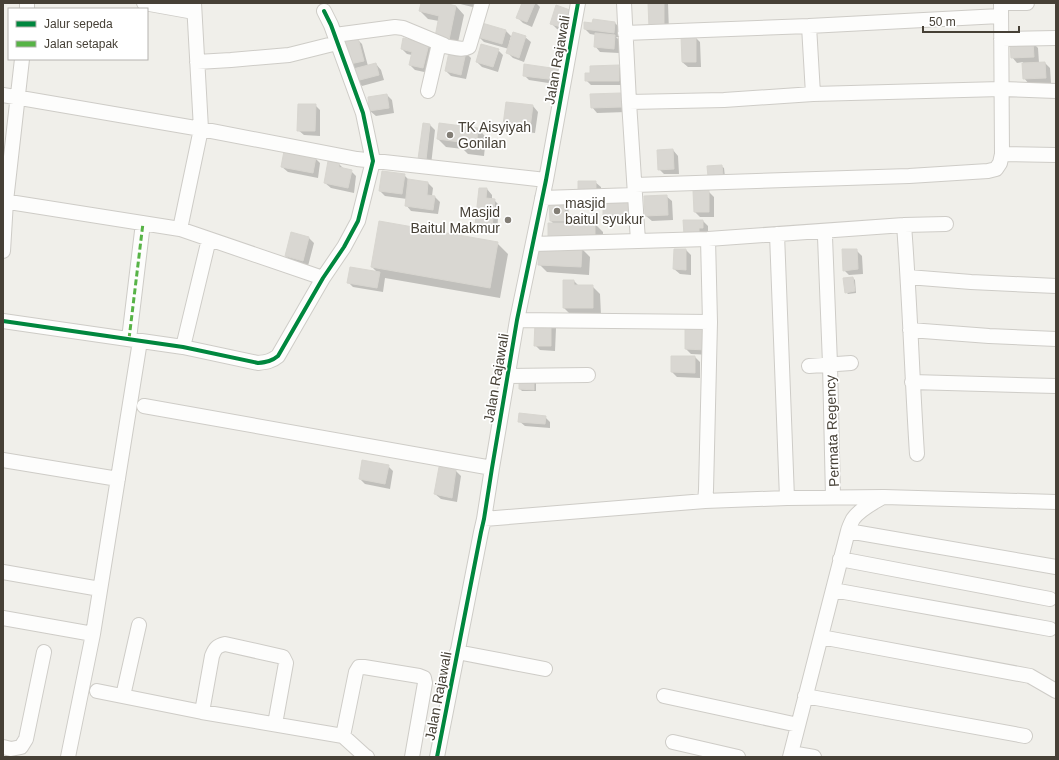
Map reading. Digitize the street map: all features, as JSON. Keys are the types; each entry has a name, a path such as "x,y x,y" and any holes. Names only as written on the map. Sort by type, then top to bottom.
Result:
{"street":[{"path":"144,3 194,8 201,129 180,229"},
{"path":"197,62 289,55 336,39 395,27 403,28 444,45 463,49 469,47 482,3"},
{"name":"Jalan Rajawali","path":"437,757 484,520 517,320 546,180 578,3"},
{"path":"624,3 628,102 638,241"},
{"path":"625,33 809,26 1001,7 1027,3"},
{"path":"542,198 635,190 909,176 988,171 996,169 1002,154 1000,39 1001,7"},
{"path":"3,321 183,347 258,363 272,360 278,356 286,345 323,278 344,247 358,221 373,161 362,113 331,25 324,11"},
{"path":"809,26 813,94"},
{"path":"1000,39 1056,38"},
{"path":"428,91 438,48 444,45"},
{"path":"3,251 5,201 22,60"},
{"path":"628,102 724,100 813,94 1001,89 1056,91"},
{"path":"3,96 201,129 357,160 546,180"},
{"path":"1002,154 1056,155"},
{"path":"5,201 180,229 323,278"},
{"path":"68,757 94,634 118,478 134,340 144,223"},
{"path":"533,244 708,239 946,224"},
{"path":"904,226 917,454"},
{"path":"777,234 787,498"},
{"name":"Permata Regency","path":"825,237 830,364 839,497 849,502 851,509 850,526"},
{"path":"183,347 209,239"},
{"path":"704,501 706,490 710,322 708,239"},
{"path":"908,277 1056,286"},
{"path":"517,320 710,322"},
{"path":"910,330 1056,339"},
{"name":"Permata Regency","path":"809,366 851,363"},
{"path":"508,376 588,375"},
{"path":"912,382 1056,386"},
{"path":"144,406 492,468"},
{"path":"3,460 118,478"},
{"path":"484,520 704,501 787,498 884,497 1056,502"},
{"path":"814,757 791,755 840,560 850,526 856,515 884,497"},
{"path":"850,526 1056,567"},
{"path":"840,560 1050,599"},
{"path":"3,572 100,589"},
{"path":"833,590 1050,629"},
{"path":"3,618 94,634"},
{"path":"123,696 139,624"},
{"path":"821,637 1030,676 1056,691"},
{"path":"202,712 214,650 218,645 225,644 283,657 286,663 275,724"},
{"path":"3,747 11,749 20,747 26,740 44,652"},
{"path":"457,652 545,669"},
{"path":"343,736 358,667 419,676 424,678 425,683 412,757"},
{"path":"96,691 202,712 343,736 367,757"},
{"path":"664,696 798,725"},
{"path":"805,696 1024,736"},
{"path":"673,742 738,757"}],"building":[{"path":"421,3 445,3 456,6 449,40 435,37 439,16 419,11"},
{"path":"522,3 535,3 527,22 516,18"},
{"path":"648,3 664,3 664,27 649,28"},
{"path":"556,5 570,10 565,28 550,24"},
{"path":"593,19 615,22 614,33 584,29 584,22 592,23"},
{"path":"482,23 506,30 502,44 478,37"},
{"path":"513,32 526,36 519,58 506,53"},
{"path":"595,33 615,35 614,49 594,47"},
{"path":"681,36 696,36 696,62 682,62"},
{"path":"358,38 364,61 350,64 344,41"},
{"path":"403,38 429,44 423,68 409,65 412,52 401,49"},
{"path":"1033,42 1034,57 1011,58 1010,43"},
{"path":"481,44 499,49 493,67 476,62"},
{"path":"449,52 466,52 461,75 445,71"},
{"path":"1045,62 1046,78 1023,79 1022,63"},
{"path":"376,63 379,75 356,81 353,69"},
{"path":"524,64 558,69 556,80 523,76"},
{"path":"619,65 619,81 585,81 585,73 590,73 590,66"},
{"path":"621,93 622,107 591,108 590,94"},
{"path":"387,94 389,108 369,111 368,97"},
{"path":"506,102 533,105 530,128 503,125"},
{"path":"298,104 316,104 315,131 297,131"},
{"path":"423,123 430,124 426,160 418,159"},
{"path":"439,123 478,128 476,149 459,147 460,142 437,139"},
{"path":"673,149 674,169 658,170 657,150"},
{"path":"284,151 316,157 313,173 281,167"},
{"path":"328,161 339,163 339,167 352,170 348,188 324,183"},
{"path":"722,165 723,175 708,177 707,166"},
{"path":"382,171 405,174 402,194 379,191"},
{"path":"408,179 428,182 427,195 435,196 433,210 405,206"},
{"path":"578,181 596,181 596,196 578,196"},
{"path":"479,188 487,188 486,198 495,199 492,227 475,225"},
{"path":"709,190 709,212 694,212 693,191"},
{"path":"667,195 668,215 645,216 644,196"},
{"path":"603,198 631,198 631,216 603,216"},
{"name":"masjid baitul syukur","path":"564,200 565,221 550,221 549,201"},
{"path":"683,220 703,220 703,228 699,228 699,234 684,235"},
{"path":"379,221 498,242 490,288 371,267"},
{"path":"548,223 595,223 595,240 548,241"},
{"path":"291,232 309,237 303,261 285,256"},
{"path":"539,246 582,248 581,267 538,265"},
{"path":"674,249 686,249 686,270 673,269"},
{"path":"842,249 857,249 858,269 843,271"},
{"path":"350,267 380,272 377,288 347,283"},
{"path":"853,277 855,291 845,293 843,278"},
{"path":"563,280 574,280 574,285 593,285 593,308 563,308"},
{"path":"535,322 551,322 551,346 534,346"},
{"path":"685,326 707,327 706,350 685,349"},
{"path":"671,356 695,356 695,373 671,372"},
{"path":"519,379 534,379 534,390 519,389"},
{"path":"519,413 546,416 545,424 518,422"},
{"path":"362,460 389,465 385,484 359,479"},
{"path":"439,467 456,470 452,498 434,494"}],"marked path":[{"path":"129,339 143,223"}],"cycle path":[{"path":"437,757 484,519 517,320 546,180 578,3"},
{"path":"3,321 183,347 258,363 269,361 278,356 323,278 344,247 358,221 373,161 363,113 331,25 324,11"}],"place":[{"name":"TK Aisyiyah Gonilan","path":"450,135"},
{"name":"masjid baitul syukur","path":"557,211"},
{"name":"Masjid Baitul Makmur","path":"508,220"}]}
